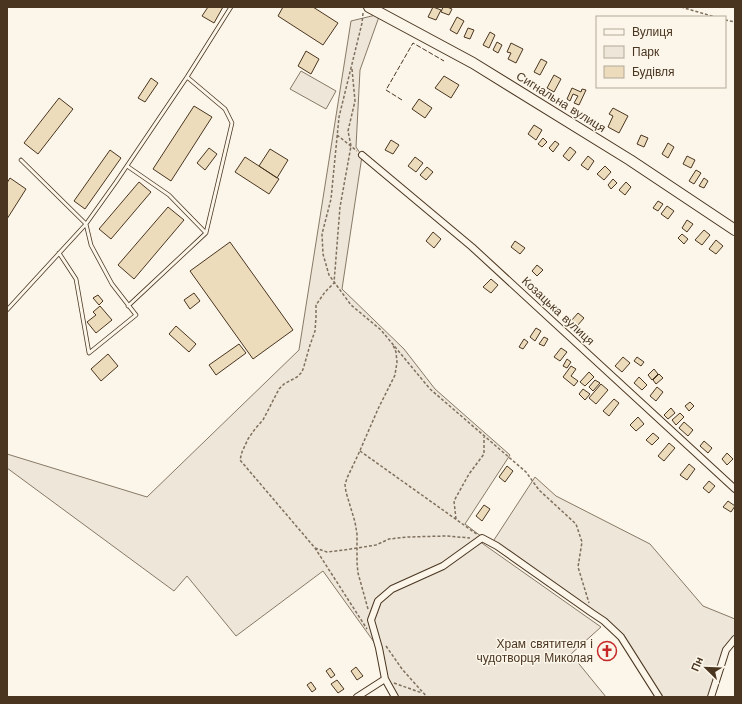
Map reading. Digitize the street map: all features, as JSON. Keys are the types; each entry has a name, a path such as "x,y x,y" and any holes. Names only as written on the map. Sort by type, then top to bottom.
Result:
{"main road":[{"name":"Сигнальна вулиця","path":"366,10 473,63 630,160 735,230"}],"street":[{"name":"Козацька вулиця","path":"362,155 472,247 735,489"},
{"path":"395,697 385,679 380,648 371,620 378,601 392,589 442,566 482,538 497,546 604,621 621,637 659,697"},
{"path":"711,697 726,650 735,639"},
{"path":"357,697 385,679"}],"lane":[{"path":"7,310 86,224 187,77 231,7"},
{"path":"128,306 206,233 232,123 225,109 187,77"},
{"path":"21,160 86,224 91,245 112,284 136,315 89,353 76,279 59,253"},
{"path":"126,166 169,195 206,233"}],"path":[{"path":"681,7 712,16"},
{"path":"366,10 339,117 331,199 322,234 323,254 329,275 351,306 381,330 430,389 526,472 539,490 576,524 582,542 578,567 592,613"},
{"path":"352,67 356,101 348,131 351,146 340,207 334,283 325,292 316,305 314,331 302,372 279,389 263,420 248,440 240,460 314,548 367,629"},
{"path":"337,135 362,155"},
{"path":"371,620 356,563 355,522 346,492 346,485 347,478 378,408 395,375 397,362 396,352 392,344"},
{"path":"456,519 454,501 469,474 484,454 484,437"},
{"path":"360,450 482,538"},
{"path":"314,548 327,552 366,547 376,545 389,539 408,537 446,536 482,538"},
{"path":"384,643 402,669 427,697"},
{"path":"385,679 424,694"}],"green space":[{"path":"380,14 360,70 356,147 362,156 342,289 404,349 435,389 510,455 465,524 482,537 442,566 392,589 377,601 370,620 379,649 323,571 236,636 187,576 174,591 7,468 7,454 147,497 299,350 351,21"},
{"path":"301,71 336,91 326,109 290,89"},
{"path":"535,477 556,496 650,544 703,606 735,619 735,638 726,650 710,697 660,697 621,637 492,543"},
{"path":"479,541 601,627 571,654 606,697 396,697 385,679 371,620 378,602 392,590 443,567"}],"building":[{"path":"208,7 223,7 214,23 202,16"},
{"path":"283,7 313,7 338,23 323,45 278,16"},
{"path":"433,7 441,10 436,20 428,17"},
{"path":"443,7 452,9 449,15 441,12"},
{"path":"457,17 464,21 457,34 450,30"},
{"path":"468,28 474,30 470,39 464,37"},
{"path":"490,32 495,35 489,48 483,45"},
{"path":"497,42 502,45 498,53 493,50"},
{"path":"511,43 523,49 516,63 508,59 511,53 507,52"},
{"path":"306,51 319,59 311,74 298,66"},
{"path":"541,59 547,62 540,75 534,72"},
{"path":"554,75 561,79 554,92 547,88"},
{"path":"444,76 459,85 451,98 435,88"},
{"path":"151,78 158,83 145,102 138,98"},
{"path":"572,88 581,92 582,89 586,90 579,105 574,103 578,96 573,94 570,101 567,99"},
{"path":"59,98 73,109 38,154 24,143"},
{"path":"419,99 432,108 425,118 412,109"},
{"path":"194,106 212,117 171,181 153,169"},
{"path":"613,108 628,116 619,133 608,127 613,116 609,114"},
{"path":"534,125 542,130 536,140 528,134"},
{"path":"641,135 648,138 644,147 637,144"},
{"path":"543,138 547,142 542,147 538,144"},
{"path":"391,140 399,145 393,154 385,150"},
{"path":"555,141 559,144 553,152 549,148"},
{"path":"668,143 674,147 668,158 662,154"},
{"path":"570,147 576,152 569,161 563,156"},
{"path":"209,148 217,154 205,170 197,163"},
{"path":"270,149 288,160 277,178 259,166"},
{"path":"110,150 121,158 85,209 74,201"},
{"path":"588,156 594,161 588,170 581,165"},
{"path":"687,156 695,160 691,168 683,164"},
{"path":"245,157 279,179 269,194 235,172"},
{"path":"415,157 423,163 416,172 408,166"},
{"path":"605,166 611,172 604,180 597,174"},
{"path":"427,167 433,172 426,180 420,175"},
{"path":"696,170 701,173 694,184 689,181"},
{"path":"10,178 26,189 7,219 7,183"},
{"path":"704,178 708,181 704,188 699,186"},
{"path":"613,179 617,183 611,189 608,185"},
{"path":"139,182 151,192 111,239 99,229"},
{"path":"626,182 631,187 625,195 619,190"},
{"path":"658,201 663,204 658,211 653,208"},
{"path":"667,206 674,211 668,219 661,214"},
{"path":"168,207 184,220 134,279 118,265"},
{"path":"687,220 693,224 687,232 682,228"},
{"path":"704,230 710,235 702,245 695,240"},
{"path":"433,232 441,239 434,248 426,241"},
{"path":"682,234 688,239 684,244 678,238"},
{"path":"716,240 723,246 716,254 709,249"},
{"path":"515,241 525,248 520,254 511,247"},
{"path":"230,242 293,330 253,359 190,271"},
{"path":"537,265 543,270 537,276 532,271"},
{"path":"491,279 498,285 491,293 483,287"},
{"path":"194,293 200,301 190,309 184,300"},
{"path":"98,295 103,301 99,305 93,298"},
{"path":"100,306 112,320 96,333 87,322 96,315 93,312"},
{"path":"578,313 584,318 577,326 571,321"},
{"path":"176,326 196,344 189,352 169,334"},
{"path":"536,328 541,331 535,341 530,337"},
{"path":"544,337 548,339 544,346 539,344"},
{"path":"524,339 528,342 523,349 519,347"},
{"path":"239,344 246,353 216,375 209,365"},
{"path":"561,348 567,352 560,361 554,357"},
{"path":"108,354 118,366 101,381 91,369"},
{"path":"623,357 630,363 622,372 615,366"},
{"path":"637,357 644,362 641,366 634,361"},
{"path":"567,359 571,362 567,368 563,366"},
{"path":"571,366 576,369 571,376 578,381 574,386 563,377"},
{"path":"654,369 658,374 652,380 648,375"},
{"path":"589,372 594,377 585,386 580,382"},
{"path":"659,374 663,378 656,384 653,380"},
{"path":"639,377 647,385 642,390 634,383"},
{"path":"595,380 600,383 593,391 589,387"},
{"path":"601,384 608,390 596,404 589,398"},
{"path":"657,387 663,392 656,401 650,396"},
{"path":"583,389 590,394 585,400 579,394"},
{"path":"614,399 619,403 609,416 603,411"},
{"path":"690,402 694,406 689,411 685,406"},
{"path":"671,408 675,413 668,419 664,415"},
{"path":"680,413 684,417 676,425 672,420"},
{"path":"638,417 644,424 636,431 630,425"},
{"path":"684,422 693,430 688,436 679,428"},
{"path":"653,433 659,438 652,445 646,440"},
{"path":"704,441 712,448 708,453 700,446"},
{"path":"669,443 675,448 664,461 658,456"},
{"path":"727,453 733,459 727,465 722,459"},
{"path":"689,464 695,469 687,480 680,475"},
{"path":"507,466 513,471 505,482 499,477"},
{"path":"709,481 715,486 709,493 703,488"},
{"path":"728,501 735,506 731,512 723,507"},
{"path":"484,505 490,509 482,521 476,516"},
{"name":"Храм святителя і чудотворця Миколая","path":"604,643 610,643 609,648 615,649 615,654 609,654 609,659 604,659 604,653 599,653 599,648 604,648"},
{"path":"356,667 363,676 357,680 351,671"},
{"path":"330,668 335,675 331,678 326,671"},
{"path":"337,680 344,689 338,693 331,684"},
{"path":"311,682 316,689 312,692 307,685"}],"fence":[{"path":"402,100 386,90 413,43 444,61"}],"place":[{"name":"Храм святителя і чудотворця Миколая","path":"607,651"}]}
